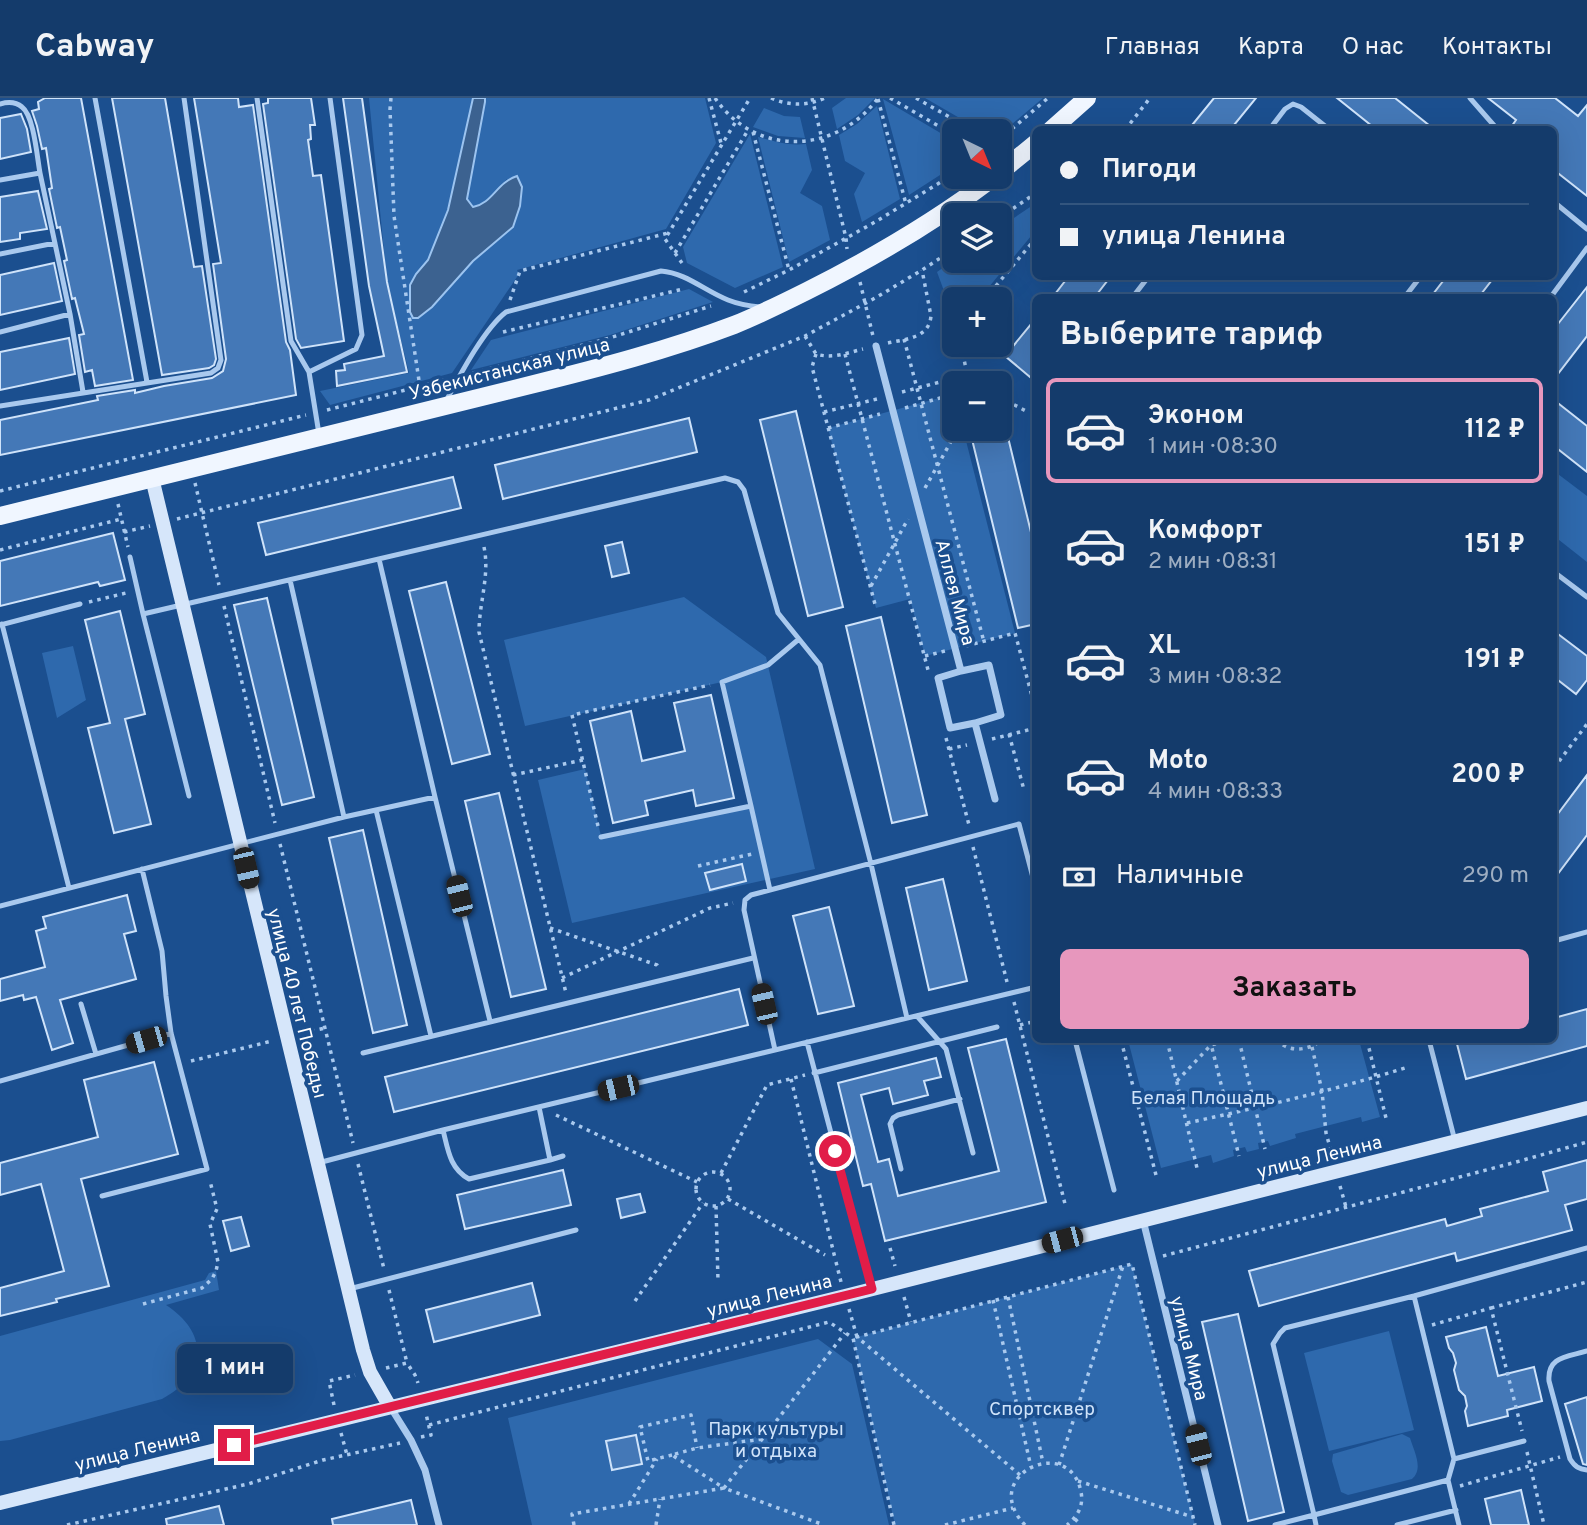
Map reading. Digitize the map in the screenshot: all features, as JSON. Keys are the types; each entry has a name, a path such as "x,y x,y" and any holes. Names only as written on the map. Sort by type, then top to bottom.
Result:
{"main road":[{"path":"1055,126 1084,99"},
{"path":"1012,162 1032,146"},
{"name":"Узбекистанская улица","path":"0,516 443,407 619,362 701,337 771,309 856,267 957,205 978,189"},
{"name":"улица 40 лет Победы","path":"152,478 366,1363 390,1407"},
{"name":"улица Ленина","path":"0,1503 872,1289 1587,1108"}],"street":[{"name":"Аллея Мира","path":"876,346 961,671"},
{"name":"Аллея Мира","path":"989,665 1001,715 950,728 938,678 961,671 989,665"},
{"path":"975,723 995,799"},
{"name":"улица Мира","path":"1143,1220 1218,1525"},
{"name":"улица 40 лет Победы","path":"390,1407 411,1440 425,1470 439,1525"}],"lane":[{"path":"95,98 147,382"},
{"path":"0,406 211,373 218,368 221,360 184,98"},
{"path":"257,98 291,341 309,372 319,437"},
{"path":"309,372 356,349 362,335 330,98"},
{"path":"1470,98 1494,126"},
{"path":"0,104 15,103 24,108 30,122 70,314 83,392"},
{"path":"1272,126 1285,109 1293,104 1325,126"},
{"path":"0,180 40,173"},
{"path":"1557,204 1587,229"},
{"path":"0,254 55,243"},
{"path":"1553,294 1587,248"},
{"path":"443,407 495,320 506,313 661,271 673,272 747,306 771,309"},
{"path":"1135,294 1146,280"},
{"path":"1407,294 1418,280"},
{"path":"0,332 70,314"},
{"path":"143,614 725,478 738,482 744,490 778,613 820,665 907,1018"},
{"path":"130,557 189,796"},
{"path":"379,559 490,1021"},
{"path":"1557,574 1587,597"},
{"path":"290,580 345,817"},
{"path":"69,888 1,624 80,604"},
{"path":"770,890 722,682 768,665 799,639"},
{"path":"0,906 345,817 435,797"},
{"path":"601,837 751,806"},
{"path":"376,810 431,1035"},
{"path":"775,1050 744,910 745,900 751,895 1019,824 1032,874"},
{"path":"102,1196 207,1169 171,1033 162,951 142,869"},
{"path":"1557,940 1587,932"},
{"path":"363,1053 753,958"},
{"path":"317,1163 1032,988"},
{"path":"81,1004 96,1054"},
{"path":"917,1016 946,1049 973,1153"},
{"path":"814,1073 997,1027"},
{"path":"0,1081 171,1033"},
{"path":"807,1042 872,1289"},
{"path":"1076,1043 1114,1190"},
{"path":"1430,1043 1455,1141"},
{"path":"901,1169 890,1124 893,1118 960,1099"},
{"path":"539,1107 550,1160"},
{"path":"443,1130 454,1167 469,1179 563,1156"},
{"path":"348,1289 576,1230"},
{"path":"1316,1525 1273,1344 1280,1333 1285,1328 1587,1248"},
{"path":"1414,1296 1454,1459 1448,1480 1459,1525"},
{"path":"1587,1351 1557,1360 1548,1370 1569,1454 1574,1466 1587,1470"},
{"path":"1454,1459 1524,1441"},
{"path":"1275,1525 1448,1480"},
{"path":"1397,1525 1456,1510"}],"path":[{"path":"391,98 394,216 420,387"},
{"path":"712,98 751,131 791,142 811,141 838,133 853,124 878,99"},
{"path":"712,98 722,144"},
{"path":"485,336 687,288 700,274 684,266 665,239 750,98"},
{"path":"771,98 795,104 825,98"},
{"path":"890,98 942,128"},
{"path":"916,98 953,119"},
{"path":"1012,129 1048,98"},
{"path":"1128,126 1150,98"},
{"path":"878,99 906,204"},
{"path":"813,100 849,254"},
{"path":"675,253 751,131"},
{"path":"751,131 789,270"},
{"path":"0,491 603,340 706,308 789,270 942,182"},
{"path":"1012,209 1032,196"},
{"path":"506,313 520,271 668,233"},
{"path":"995,287 1032,243"},
{"path":"124,532 649,400 805,336 942,257"},
{"path":"816,354 845,354 921,334 930,323 931,316 922,270"},
{"path":"860,285 876,346"},
{"path":"805,336 816,354 812,366 876,608"},
{"path":"904,339 984,642"},
{"path":"845,354 928,670"},
{"path":"1012,404 1032,414"},
{"path":"185,444 407,1363"},
{"path":"0,550 121,519 130,557"},
{"path":"482,534 487,573 479,632 568,1002"},
{"path":"80,604 138,590"},
{"path":"601,837 572,715 722,682"},
{"path":"1557,764 1587,724"},
{"path":"1009,734 1024,790"},
{"path":"946,736 1065,1204"},
{"path":"513,775 583,760"},
{"path":"698,866 761,852"},
{"path":"562,978 710,908 745,900"},
{"path":"550,928 657,965 665,979"},
{"path":"1020,1025 1032,1022"},
{"path":"180,1064 325,1028"},
{"path":"1122,1043 1157,1179"},
{"path":"1168,1043 1197,1168"},
{"path":"1177,1081 1210,1043"},
{"path":"1211,1043 1239,1156"},
{"path":"1240,1043 1265,1149"},
{"path":"1279,1043 1301,1050 1318,1043"},
{"path":"1368,1043 1386,1118"},
{"path":"1312,1047 1322,1091 1326,1133"},
{"path":"1187,1123 1255,1108 1408,1067"},
{"path":"721,1173 767,1085 814,1073"},
{"path":"791,1079 835,1258"},
{"path":"539,1107 697,1182"},
{"path":"1166,1255 1587,1142"},
{"path":"143,1304 202,1288 216,1271 218,1262 210,1224 217,1209 207,1169"},
{"path":"709,1172 721,1173 726,1176 731,1187 728,1199 723,1204 709,1206 703,1203 697,1194 697,1182 709,1172"},
{"path":"728,1199 825,1255"},
{"path":"635,1301 703,1203"},
{"path":"716,1206 718,1281"},
{"path":"855,1337 1132,1264 1195,1525"},
{"path":"1059,1465 1123,1266"},
{"path":"1422,1328 1587,1282"},
{"path":"1008,1297 1043,1463"},
{"path":"993,1300 1031,1466"},
{"path":"1491,1308 1544,1525"},
{"path":"67,1525 247,1484 323,1460 431,1435 429,1425 829,1322 855,1337 1020,1475"},
{"path":"574,1525 572,1514 724,1488 845,1333"},
{"path":"855,1337 894,1525"},
{"path":"697,1448 691,1415 640,1427 648,1461 697,1448 762,1439"},
{"path":"1450,1488 1569,1454"},
{"path":"672,1455 724,1488 824,1525"},
{"path":"628,1505 657,1459"},
{"path":"1026,1525 1013,1508 1014,1486 1020,1475 1031,1466 1043,1463 1059,1465 1073,1474 1078,1481 1082,1494 1080,1508 1075,1519 1067,1525"},
{"path":"1078,1481 1194,1517"},
{"path":"656,1525 660,1499"},
{"path":"945,1525 1013,1508"},
{"path":"1075,1519 1081,1525"}],"green space":[{"path":"369,98 473,98 448,210 428,260 416,274 418,318 432,307 473,261 513,227 507,179 482,205 473,207 467,199 485,98 705,98 716,143 666,229 517,270 519,274 452,373 330,405 320,391 409,373 387,282"},
{"path":"846,98 875,98 858,115 837,129 832,108"},
{"path":"925,98 1043,98 1012,124 1012,119 961,119"},
{"path":"883,99 942,134 942,174 909,195"},
{"path":"877,106 900,199 862,222 854,194 865,173 845,161 839,135 857,124"},
{"path":"764,108 784,116 800,117 805,138 778,136 753,127"},
{"path":"750,134 783,267 735,288 687,263 683,247"},
{"path":"758,137 787,144 806,144 812,170 800,193 822,206 830,240 789,262"},
{"path":"1032,206 1032,235 1012,259 1012,219"},
{"path":"942,268 942,273 1000,273 989,287 943,287 937,272"},
{"path":"689,289 713,302 610,335 471,370 491,340"},
{"path":"942,397 942,441 966,441 1015,633 925,656 910,599 876,608 828,428"},
{"path":"1557,473 1587,496 1587,562 1557,538"},
{"path":"684,597 766,657 815,869 572,923 538,780 585,769 601,836 750,806 722,682 525,726 504,640"},
{"path":"73,646 86,700 57,718 42,653"},
{"name":"Белая Площадь","path":"1129,1043 1360,1043 1380,1117 1362,1122 1361,1117 1295,1134 1296,1138 1270,1146 1268,1141 1258,1143 1259,1149 1247,1152 1245,1147 1233,1150 1234,1156 1213,1163 1211,1155 1161,1168"},
{"name":"Спортсквер","path":"1132,1264 1195,1525 895,1525 853,1338"},
{"path":"216,1271 219,1290 166,1305 180,1316 196,1340 195,1366 177,1389 162,1399 0,1441 0,1336 205,1280 209,1273"},
{"path":"1389,1331 1414,1430 1329,1451 1304,1353"},
{"name":"Парк культуры и отдыха","path":"818,1339 852,1364 889,1525 532,1525 508,1418"},
{"path":"1402,1434 1410,1438 1417,1460 1416,1475 1412,1479 1348,1495 1341,1492 1332,1461 1333,1454"}],"shaded area":[{"path":"473,98 485,98 485,102 467,199 473,207 480,205 504,183 517,176 522,187 520,206 513,227 473,261 432,307 418,318 413,318 410,312 410,285 428,260 448,210"}],"building":[{"path":"45,98 81,98 133,380 95,386 92,370 85,372 79,335 84,334 75,298 72,299 64,261 67,260 49,189 52,188 46,148 42,149 32,111 39,109 38,102"},
{"path":"112,98 165,98 194,267 202,266 216,359 214,365 209,368 162,375"},
{"path":"194,98 238,98 239,107 253,105 286,342 290,350 296,395 0,455 0,420 98,400 97,396 135,390 135,393 212,378 223,371 226,359 213,264 221,263"},
{"path":"268,98 311,98 315,125 310,125 311,139 308,140 313,176 321,175 344,341 301,348 296,339 263,104 268,103"},
{"path":"343,98 362,98 387,282 407,372 337,386 336,371 345,370 344,364 384,356 369,286"},
{"path":"1214,98 1256,98 1233,126 1191,126"},
{"path":"1337,98 1395,98 1430,126 1372,126"},
{"path":"1488,98 1555,98 1578,116 1587,105 1587,196 1557,172 1557,126 1512,126 1516,120"},
{"path":"21,114 31,152 0,159 0,118"},
{"path":"38,191 47,229 20,233 20,239 0,242 0,197"},
{"path":"54,263 62,301 0,315 0,275"},
{"path":"1066,280 1108,280 1097,294 1055,294"},
{"path":"1444,280 1492,280 1481,294 1433,294"},
{"path":"1587,287 1587,336 1557,375 1557,325"},
{"path":"1032,323 1032,379 1006,357 1012,357 1012,347"},
{"path":"69,338 75,374 0,390 0,352"},
{"path":"1557,402 1587,426 1587,472 1557,448"},
{"path":"796,411 843,607 808,616 760,420"},
{"path":"689,418 697,452 503,499 495,465"},
{"path":"972,441 1009,441 1032,536 1032,625 1018,628"},
{"path":"453,477 461,508 266,555 258,523"},
{"path":"113,533 125,580 100,586 98,582 0,606 0,561"},
{"path":"622,542 629,573 612,577 605,546"},
{"path":"446,582 490,754 452,764 409,591"},
{"path":"267,598 314,797 282,805 234,605"},
{"path":"120,611 145,714 125,719 151,824 114,833 88,728 110,723 85,620"},
{"path":"881,617 927,815 892,823 846,626"},
{"path":"1557,633 1587,656 1587,680 1576,694 1557,679"},
{"path":"711,695 734,798 696,806 693,790 645,801 648,815 613,823 590,721 631,711 642,761 685,751 674,703"},
{"path":"1587,775 1587,835 1557,875 1557,815"},
{"path":"499,793 546,989 511,997 465,801"},
{"path":"363,830 407,1025 373,1033 329,838"},
{"path":"742,864 746,881 710,890 705,873"},
{"path":"943,879 967,981 929,990 906,888"},
{"path":"127,895 136,931 124,934 136,979 60,1000 73,1043 52,1050 36,997 24,1000 23,995 0,1001 0,979 45,967 36,931 46,928 43,917"},
{"path":"829,907 854,1006 818,1014 793,916"},
{"path":"739,989 748,1025 394,1112 385,1077"},
{"path":"1587,1009 1587,1046 1466,1079 1457,1044 1557,1043 1557,1017"},
{"path":"1006,1039 1046,1202 885,1241 871,1184 863,1186 838,1083 936,1058 941,1077 924,1081 928,1095 893,1104 889,1088 861,1095 878,1162 889,1159 898,1196 999,1171 968,1048"},
{"path":"154,1062 178,1154 81,1179 109,1286 0,1316 0,1288 64,1271 41,1184 0,1195 0,1163 98,1137 84,1080"},
{"path":"1587,1160 1587,1199 1565,1205 1572,1230 1457,1261 1455,1253 1259,1306 1249,1271 1445,1219 1447,1226 1482,1216 1480,1209 1548,1191 1543,1172"},
{"path":"563,1170 571,1205 465,1229 457,1195"},
{"path":"640,1194 645,1212 621,1218 617,1199"},
{"path":"241,1217 249,1246 231,1251 223,1221"},
{"path":"532,1283 540,1315 434,1342 426,1310"},
{"path":"1238,1314 1284,1512 1248,1521 1202,1322"},
{"path":"1486,1327 1498,1376 1534,1367 1542,1401 1507,1410 1508,1416 1468,1426 1465,1396 1459,1390 1454,1370 1456,1363 1446,1337"},
{"path":"1587,1397 1587,1465 1583,1464 1565,1404"},
{"path":"636,1435 642,1464 612,1470 606,1441"},
{"path":"1521,1490 1529,1525 1491,1525 1485,1499"},
{"path":"411,1500 417,1525 333,1525 332,1519"},
{"path":"219,1506 224,1525 167,1525 166,1519"}],"route":[{"path":"234,1445 872,1289 835,1151"}]}
